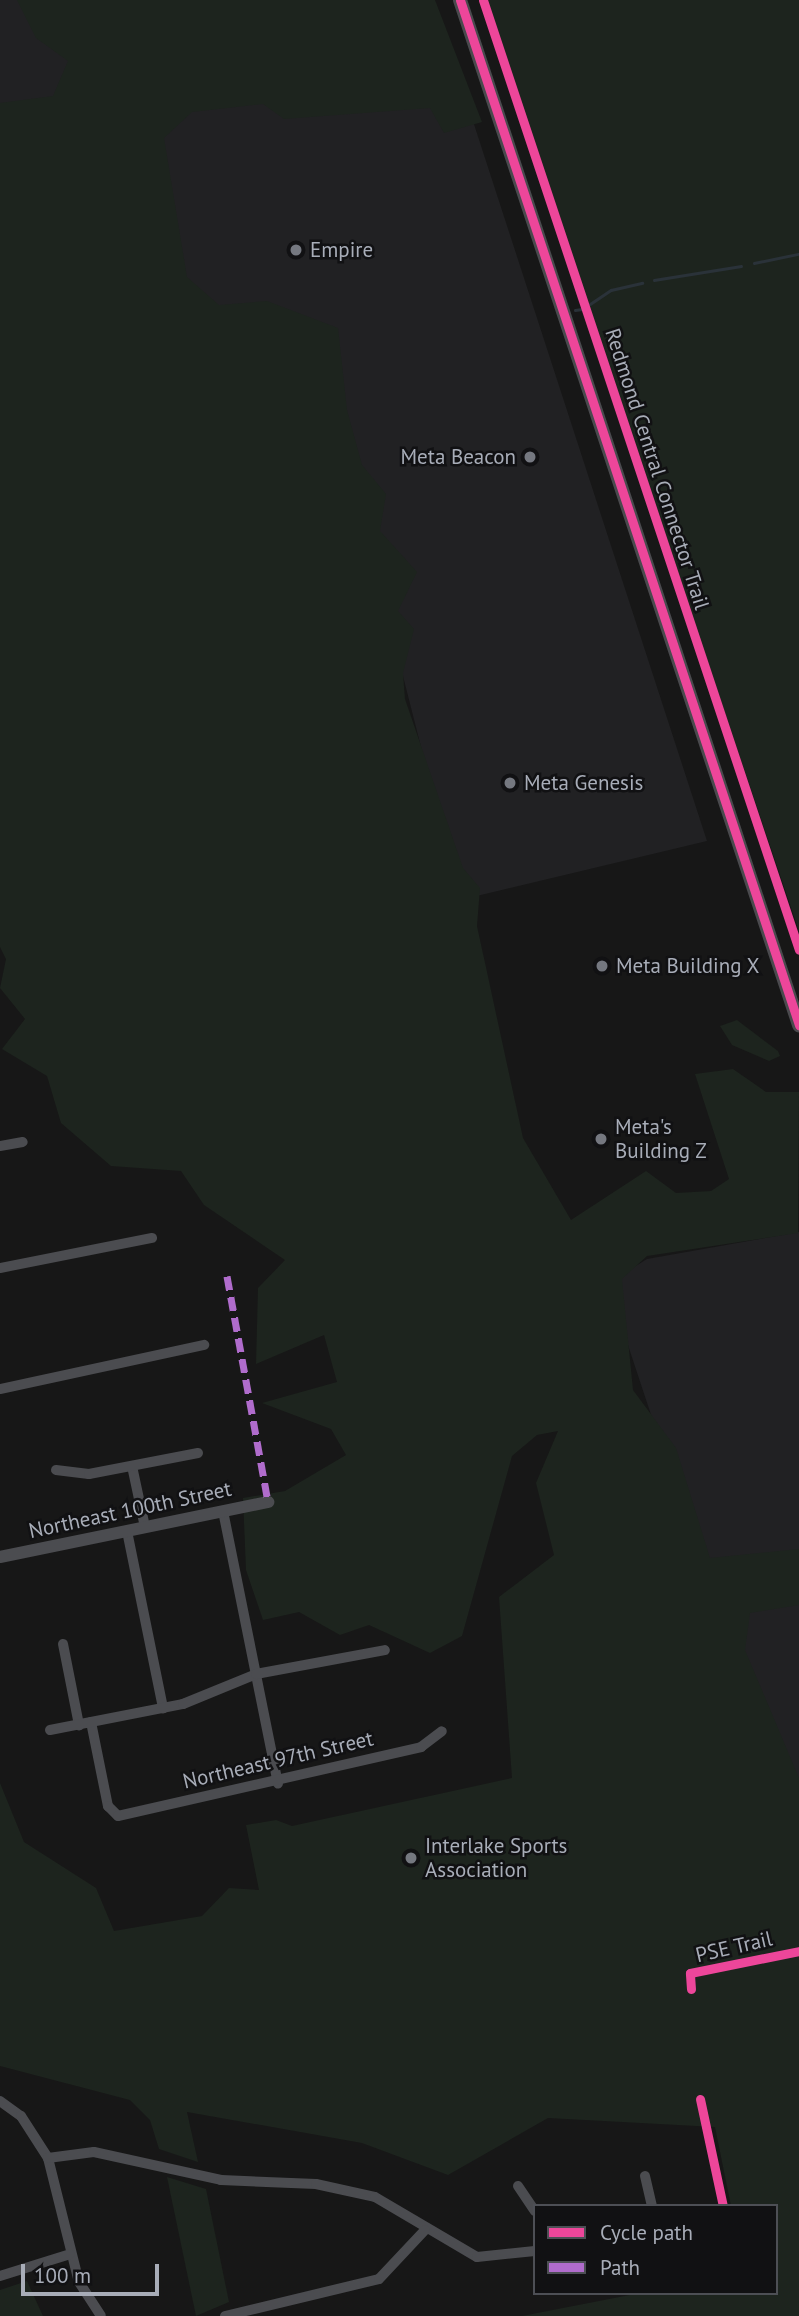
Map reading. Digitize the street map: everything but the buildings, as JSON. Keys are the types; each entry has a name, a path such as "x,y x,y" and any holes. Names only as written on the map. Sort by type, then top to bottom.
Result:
{"main road":[{"path":"460,0 799,1025"}],"street":[{"path":"0,1146 23,1142"},
{"path":"0,1268 152,1238"},
{"path":"0,1389 204,1345"},
{"path":"56,1470 89,1474 198,1453"},
{"path":"132,1466 145,1527"},
{"name":"Northeast 100th Street","path":"0,1557 268,1502"},
{"path":"223,1511 278,1783"},
{"path":"127,1531 163,1708"},
{"path":"63,1644 79,1725"},
{"path":"50,1730 163,1708 256,1674 385,1650"},
{"name":"Northeast 97th Street","path":"91,1722 108,1806 118,1816 278,1783 421,1747 442,1731"},
{"path":"0,2101 21,2116 48,2158 71,2255 87,2300 101,2316"},
{"path":"48,2158 94,2152 221,2180 316,2184 375,2197 425,2230 477,2256 533,2251"},
{"path":"645,2176 652,2204"},
{"path":"518,2186 533,2208"},
{"path":"225,2316 379,2279 425,2230"},
{"path":"0,2276 71,2255"}],"shaded area":[{"path":"0,0 125,0 458,75 707,841 460,900 319,346 0,273"},
{"path":"17,0 435,0 482,122 444,133 430,108 284,119 263,104 192,112 164,138 187,277 219,305 267,301 338,328 347,410 362,465 386,494 380,531 417,572 398,611 414,629 403,673 405,699 463,868 480,888 477,926 523,1138 571,1220 646,1171 676,1193 711,1191 729,1179 695,1074 733,1069 766,1092 799,1092 798,1233 647,1256 622,1279 633,1390 676,1448 710,1558 799,1549 799,1605 750,1613 745,1650 799,1778 799,2316 522,2316 630,2295 778,2295 778,2204 731,2204 715,2127 548,2118 448,2175 362,2143 187,2112 198,2162 159,2149 150,2120 130,2100 0,2066 0,1783 24,1842 96,1888 114,1931 202,1916 229,1888 259,1890 246,1825 276,1820 292,1826 512,1778 499,1597 554,1555 536,1483 558,1431 537,1435 512,1456 462,1636 430,1653 369,1625 340,1635 299,1612 263,1620 246,1570 243,1498 285,1491 346,1455 331,1429 262,1403 337,1382 324,1335 256,1364 258,1288 285,1260 204,1205 181,1171 111,1166 61,1123 47,1076 2,1049 25,1019 0,988 6,959 0,947 0,103 53,96 68,61 36,38"},
{"path":"482,0 799,0 799,931 702,645"},
{"path":"737,1020 778,1051 780,1056 769,1061 732,1045 720,1026"},
{"path":"799,1232 799,1822 753,1723 618,1315 618,1277 647,1259"},
{"path":"167,2177 206,2189 229,2302 196,2316"},
{"path":"27,2281 43,2316 0,2316 0,2290"}],"waterway":[{"path":"754,263 798,254"},
{"path":"654,280 741,266"},
{"path":"590,304 611,290 642,283"},
{"path":"575,310 582,309"}],"marked path":[{"path":"227,1276 268,1502"}],"cycle path":[{"path":"460,0 799,1025"},
{"name":"Redmond Central Connector Trail","path":"483,0 799,950"},
{"name":"PSE Trail","path":"691,1989 690,1973 799,1951"},
{"path":"700,2099 723,2204"}],"place":[{"name":"Empire","path":"296,250"},
{"name":"Meta Beacon","path":"530,457"},
{"name":"Meta Genesis","path":"510,783"},
{"name":"Meta Building X","path":"602,966"},
{"name":"Meta's Building Z","path":"601,1139"},
{"name":"Interlake Sports Association","path":"411,1858"}]}
